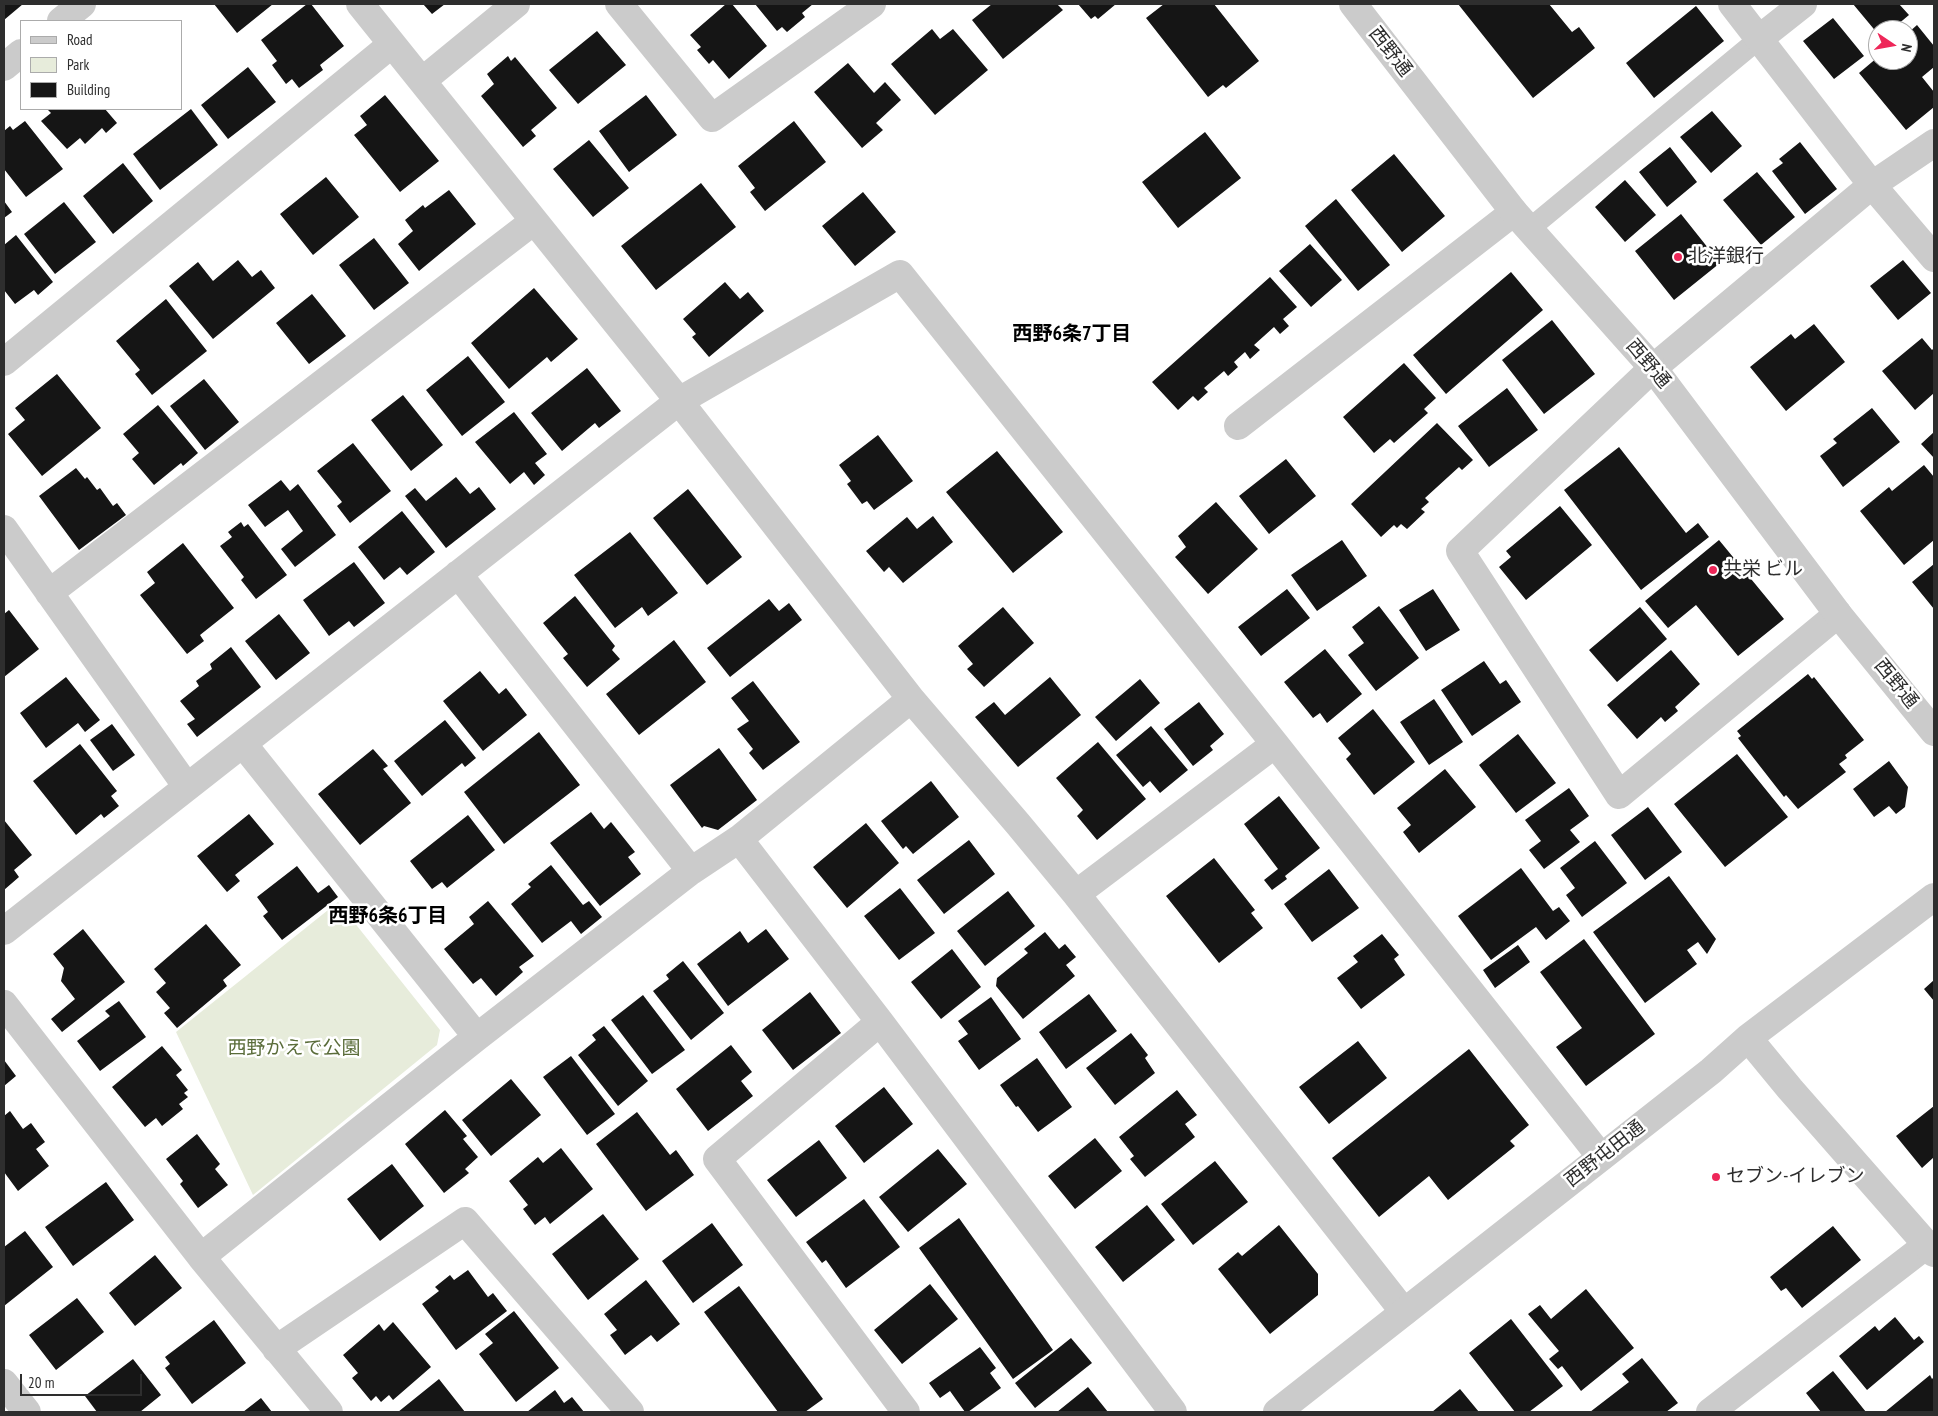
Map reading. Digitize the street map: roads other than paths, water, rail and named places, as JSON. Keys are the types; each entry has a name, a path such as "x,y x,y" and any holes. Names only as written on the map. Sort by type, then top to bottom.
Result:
{"street":[{"path":"61,20 82,4"},
{"path":"360,4 679,401 912,699 1076,894 1404,1312"},
{"path":"422,81 516,4"},
{"path":"619,4 712,118 872,4"},
{"name":"西野通","path":"1353,4 1521,221 1653,368 1838,614 1934,732"},
{"path":"1732,4 1872,185 1934,258"},
{"path":"1760,38 1802,4"},
{"path":"4,362 392,44"},
{"path":"4,67 20,54"},
{"path":"1838,614 1619,795 1460,551 1653,368 1872,185 1934,143"},
{"path":"50,593 534,221"},
{"path":"1238,426 1521,221"},
{"path":"4,931 679,401 900,274 1601,1157"},
{"path":"4,529 187,787"},
{"path":"458,574 691,871"},
{"path":"201,1257 477,1037 691,871 739,839 912,699"},
{"path":"243,744 477,1037"},
{"path":"1076,894 1275,744"},
{"path":"739,839 880,1022 1173,1412"},
{"name":"西野屯田通","path":"1278,1412 1711,1071 1748,1038 1934,897"},
{"path":"4,1004 201,1257 328,1412"},
{"path":"880,1022 717,1159 906,1412"},
{"path":"1710,1412 1931,1248 1748,1038"},
{"path":"276,1350 465,1222 630,1412"},
{"path":"4,1383 27,1412"}],"lane":[{"path":"1521,221 1760,38"}],"place":[{"name":"北洋銀行","path":"1678,257"},
{"name":"共栄 ビル","path":"1713,570"},
{"name":"セブン-イレブン","path":"1716,1177"}],"district":[{"name":"西野6条7丁目","path":"1072,334"},
{"name":"西野6条6丁目","path":"388,916"}],"park label":[{"name":"西野かえで公園","path":"294,1049"}]}
